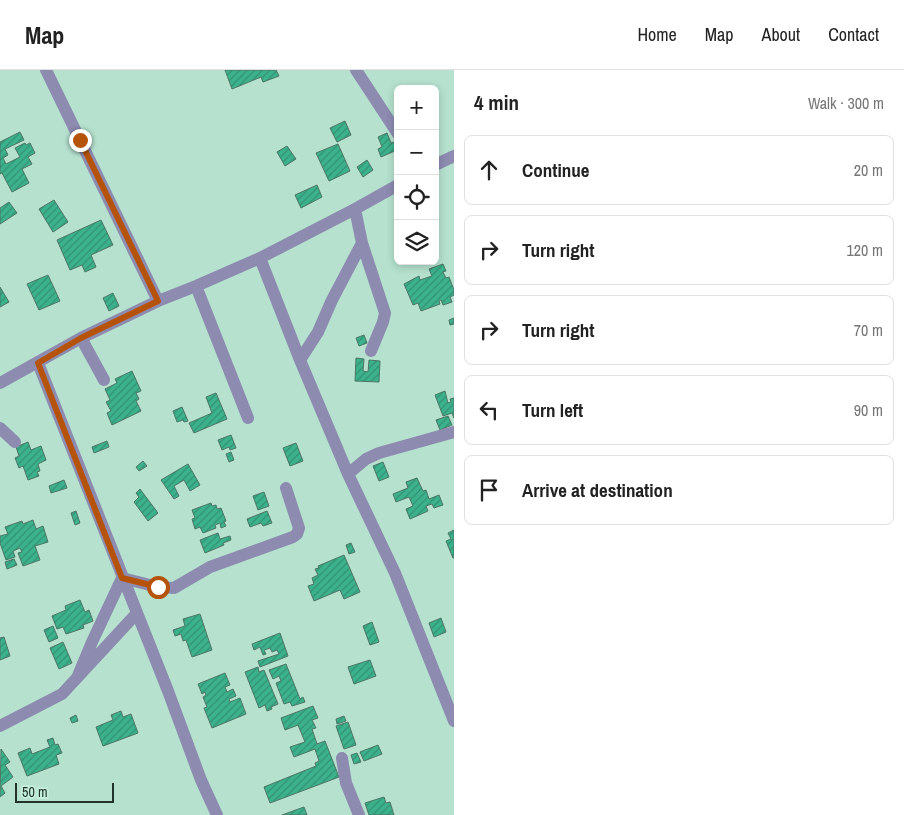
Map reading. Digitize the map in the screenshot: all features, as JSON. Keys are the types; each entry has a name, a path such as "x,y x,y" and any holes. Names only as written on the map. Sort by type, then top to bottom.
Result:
{"street":[{"path":"46,70 158,301"},
{"path":"356,70 395,130"},
{"path":"439,162 454,156"},
{"path":"0,383 81,338 158,301 260,258 355,210 394,187"},
{"path":"355,210 362,243 385,313 371,351"},
{"path":"300,360 318,332 332,300 362,243"},
{"path":"260,258 348,474 395,573 454,721"},
{"path":"196,286 248,418"},
{"path":"81,338 104,380"},
{"path":"38,363 201,780 217,815"},
{"path":"0,428 15,442"},
{"path":"348,474 366,459 379,453 454,432"},
{"path":"122,578 158,587 174,588 210,567 293,538 297,534 298,528 286,488"},
{"path":"77,678 122,578"},
{"path":"0,726 62,694 137,613"},
{"path":"342,758 346,783 359,815"}],"building":[{"path":"225,70 276,70 279,76 263,82 261,77 232,89"},
{"path":"345,121 351,135 337,142 330,128"},
{"path":"20,132 24,140 5,149 8,155 3,158 6,164 20,157 15,148 25,143 26,145 30,143 35,153 28,157 32,164 22,169 29,183 12,192 2,173 0,174 0,142"},
{"path":"387,133 391,143 394,142 394,151 381,157 378,149 382,147 378,137"},
{"path":"338,144 350,171 329,181 316,153"},
{"path":"287,146 296,159 285,166 277,152"},
{"path":"367,160 373,170 363,177 357,167"},
{"path":"317,185 322,197 301,208 295,195"},
{"path":"54,200 68,222 53,232 39,209"},
{"path":"9,202 17,213 0,224 0,208"},
{"path":"101,220 113,245 91,255 96,267 85,272 82,265 70,270 57,240"},
{"path":"443,264 446,271 443,272 446,278 449,277 454,290 454,295 450,297 452,302 443,305 441,300 439,301 440,304 421,311 418,303 413,305 404,284 419,276 420,280 432,276 429,269"},
{"path":"48,275 60,301 39,310 27,284"},
{"path":"0,287 9,302 0,307"},
{"path":"113,293 119,306 109,311 103,298"},
{"path":"454,318 454,324 450,325 449,320"},
{"path":"364,335 367,343 359,346 356,338"},
{"path":"356,358 364,359 363,371 368,372 369,360 380,361 379,382 355,381"},
{"path":"132,371 141,391 136,393 139,399 136,401 141,411 112,425 107,413 111,411 106,402 110,400 105,389 117,383 115,379"},
{"path":"445,391 448,403 451,402 450,399 454,398 454,418 452,413 443,416 435,395"},
{"path":"216,393 227,419 194,433 189,423 212,413 206,397"},
{"path":"182,407 188,421 177,422 173,411"},
{"path":"448,416 452,425 440,430 436,420"},
{"path":"231,435 236,448 230,450 229,447 222,450 218,440"},
{"path":"107,441 109,447 94,453 92,447"},
{"path":"28,442 31,450 41,446 46,460 38,464 40,471 37,472 39,476 28,480 23,466 19,468 15,458 19,456 16,447"},
{"path":"296,443 303,461 290,466 283,448"},
{"path":"231,452 234,460 229,462 226,454"},
{"path":"143,461 147,466 139,471 136,467"},
{"path":"383,462 389,477 379,481 373,466"},
{"path":"188,464 200,485 190,491 184,480 174,486 179,496 174,499 161,480"},
{"path":"417,478 423,491 426,490 429,499 439,495 443,505 434,508 432,504 426,506 428,511 410,519 406,509 413,506 409,497 396,502 393,494 408,488 406,482"},
{"path":"64,480 67,488 51,493 49,486"},
{"path":"140,489 158,513 148,521 134,502 139,497 136,493"},
{"path":"264,492 269,506 258,510 253,496"},
{"path":"211,503 212,506 216,505 217,509 221,508 226,526 221,528 220,523 215,525 216,528 203,533 200,527 195,529 192,519 195,518 192,510"},
{"path":"76,511 80,523 75,525 71,513"},
{"path":"267,511 272,523 263,526 261,523 250,527 247,519"},
{"path":"33,520 36,529 43,526 48,542 35,546 40,560 23,566 18,553 22,552 20,548 13,551 15,557 6,560 0,543 0,536 8,534 5,527 22,521 23,524"},
{"path":"454,530 453,558 446,541 451,539 448,533"},
{"path":"218,533 220,539 230,536 231,540 205,553 200,540"},
{"path":"351,543 355,552 349,554 346,545"},
{"path":"344,555 360,592 344,599 340,590 314,601 308,586 314,584 312,578 318,575 315,569"},
{"path":"14,559 17,565 7,569 5,562"},
{"path":"80,600 85,612 89,610 93,621 83,625 84,628 66,634 63,627 57,629 52,616 66,610 65,606"},
{"path":"200,614 212,650 192,657 186,640 183,641 181,634 175,636 173,630 185,626 183,619"},
{"path":"441,618 446,632 434,637 429,623"},
{"path":"372,622 379,642 370,645 363,626"},
{"path":"53,626 58,638 49,642 44,630"},
{"path":"280,633 288,656 260,667 258,661 279,654 277,650 272,652 270,648 264,650 266,654 263,655 260,647 254,650 252,644"},
{"path":"4,637 10,656 0,660 0,638"},
{"path":"63,642 72,663 59,669 50,648"},
{"path":"370,660 376,676 354,684 348,667"},
{"path":"286,664 300,699 303,697 305,702 292,706 290,702 284,704 276,683 281,681 279,676 273,679 269,670"},
{"path":"258,667 259,672 264,670 278,704 267,711 265,705 259,708 245,672"},
{"path":"225,673 230,685 225,687 227,692 233,689 236,696 229,699 230,702 240,698 246,714 212,728 204,708 207,707 203,697 206,695 205,692 202,694 198,684"},
{"path":"313,706 318,718 312,720 316,728 312,729 317,744 325,741 339,777 270,803 264,787 316,766 315,763 319,761 315,749 294,757 290,747 305,742 298,725 285,730 281,718"},
{"path":"121,711 123,717 131,714 138,733 103,746 96,727 113,720 111,715"},
{"path":"76,715 78,721 72,723 70,718"},
{"path":"344,716 346,721 337,724 336,719"},
{"path":"348,722 356,745 344,749 336,726"},
{"path":"53,738 55,745 58,744 62,753 56,755 59,764 27,776 18,753 30,748 32,754 50,747 47,740"},
{"path":"378,745 382,754 364,761 360,752"},
{"path":"1,749 10,762 5,765 13,777 1,786 5,793 0,797"},
{"path":"357,753 361,762 354,764 351,755"},
{"path":"384,797 386,803 390,802 394,815 369,815 365,803"},
{"path":"304,807 307,815 282,815"}],"route":[{"path":"80,140 158,301 81,338 38,363 122,578 158,587"}]}
